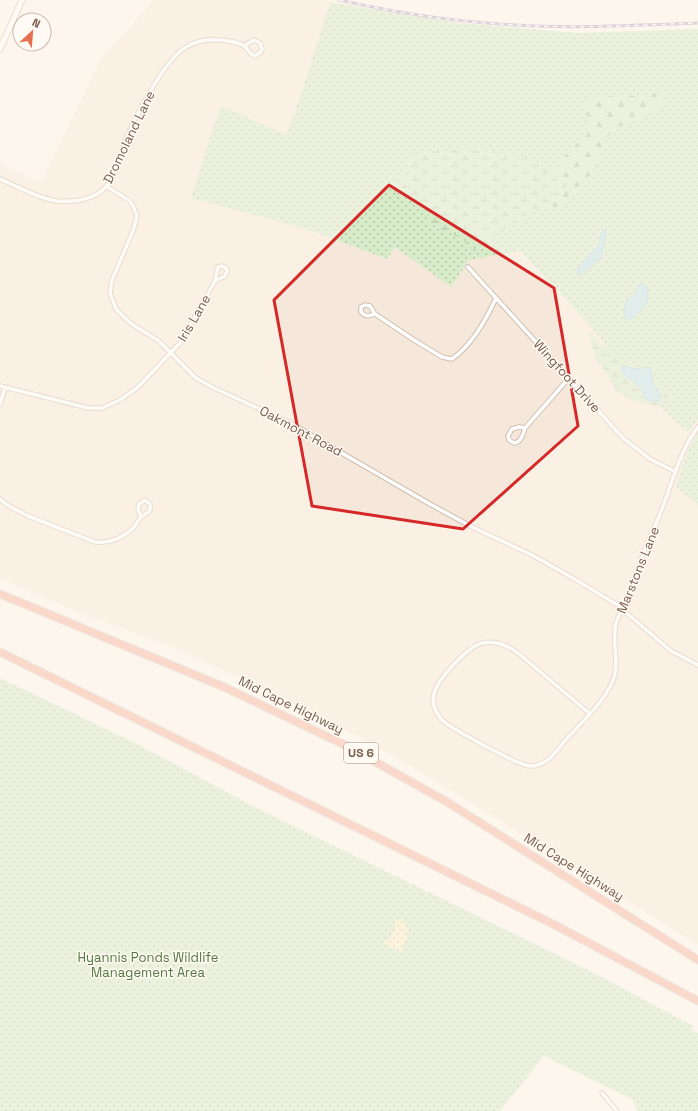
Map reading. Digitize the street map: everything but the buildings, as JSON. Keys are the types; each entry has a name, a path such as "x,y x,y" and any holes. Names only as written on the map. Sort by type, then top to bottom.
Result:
{"highway":[{"name":"Mid Cape Highway","path":"0,594 224,687 347,746 447,802 698,960"},
{"path":"0,652 115,710 519,907 698,1001"}],"street":[{"path":"0,49 22,0"},
{"name":"Dromoland Lane","path":"0,179 44,198 57,201 90,198 96,195 106,186 113,176 126,139 141,108 155,84 174,57 189,45 203,41 226,41 246,47 249,53 255,56 261,52 262,49 260,43 254,40 247,44 246,47"},
{"name":"Oakmont Road","path":"106,186 130,201 137,216 112,280 110,293 112,302 121,315 130,323 159,341 191,375 204,383 290,423 440,509 545,562 605,597 622,609 671,651 698,665"},
{"name":"Wingfoot Drive","path":"468,267 628,442 650,459 676,472"},
{"name":"Iris Lane","path":"0,386 80,407 102,408 114,404 132,392 170,354 185,336 215,281"},
{"path":"375,314 427,348 442,356 452,359 470,342 496,298"},
{"path":"525,428 519,427 512,429 508,436 509,440 514,443 519,441 523,436 525,428 570,378"},
{"path":"0,404 5,388"},
{"name":"Marstons Lane","path":"590,713 518,653 506,645 493,642 482,643 466,652 437,685 433,699 441,719 448,725 506,757 528,766 545,762 551,758 590,713 608,691 616,672 616,624 686,446 698,427"},
{"path":"0,499 7,505 28,516 94,542 106,542 120,537 130,531 141,516 147,514 150,509 150,504 145,500 139,504 138,510 141,516"},
{"path":"602,1093 617,1111"}],"highlighted area":[{"path":"389,185 554,288 578,426 463,529 312,506 274,300"}],"shaded area":[{"path":"154,0 319,0 330,2 300,98 286,135 213,127 191,198 306,229 387,259 395,247 451,287 469,260 520,251 577,311 663,410 688,432 698,419 698,431 689,449 675,486 698,505 698,945 478,807 385,751 309,711 175,648 77,612 0,578 0,164 41,183 100,60"}],"green space":[{"path":"330,2 459,23 578,33 698,29 698,419 688,432 663,410 577,311 520,251 469,260 451,287 395,247 387,259 306,229 191,198 213,127 222,106 286,135 300,98"},
{"path":"664,93 665,98 661,105 648,115 622,125 614,130 607,138 599,157 597,167 565,202 556,208 551,209 548,206 565,192 567,186 560,176 550,171 560,165 567,152 587,135 588,118 584,104 586,100 603,97"},
{"path":"484,149 528,160 560,176 565,181 567,186 564,193 555,201 528,214 516,225 500,230 491,236 492,245 471,250 467,244 457,236 428,222 430,208 426,204 399,196 389,187 390,182 403,177 406,174 409,165 409,156 416,152"},
{"path":"591,333 601,345 610,347 627,364 631,366 636,367 652,362 656,365 658,370 654,378 663,392 668,393 672,390 674,397 659,406 655,406 630,399 617,392 603,368 597,363 589,334","holes":["626,366 636,369 643,367 660,395 645,398 641,389 623,374 622,367"]},
{"path":"698,431 698,505 675,486 689,449"},
{"name":"Hyannis Ponds Wildlife Management Area","path":"0,678 131,741 259,809 596,974 693,1026 691,1029 698,1033 698,1111 638,1111 632,1099 544,1056 500,1111 0,1111"}],"sand":[{"path":"402,919 409,932 406,933 407,937 401,952 383,943 390,938 396,928 393,922"}],"water":[{"path":"603,229 606,232 601,258 580,276 577,272 583,262 597,247"},
{"path":"643,284 648,288 648,298 646,303 632,319 628,321 624,315 626,301 635,294 639,285"},
{"path":"624,366 636,369 651,368 652,381 660,395 660,400 655,402 646,399 640,387 623,374 622,367"}],"railway":[{"path":"339,0 427,16 494,24 584,27 698,23"}]}
